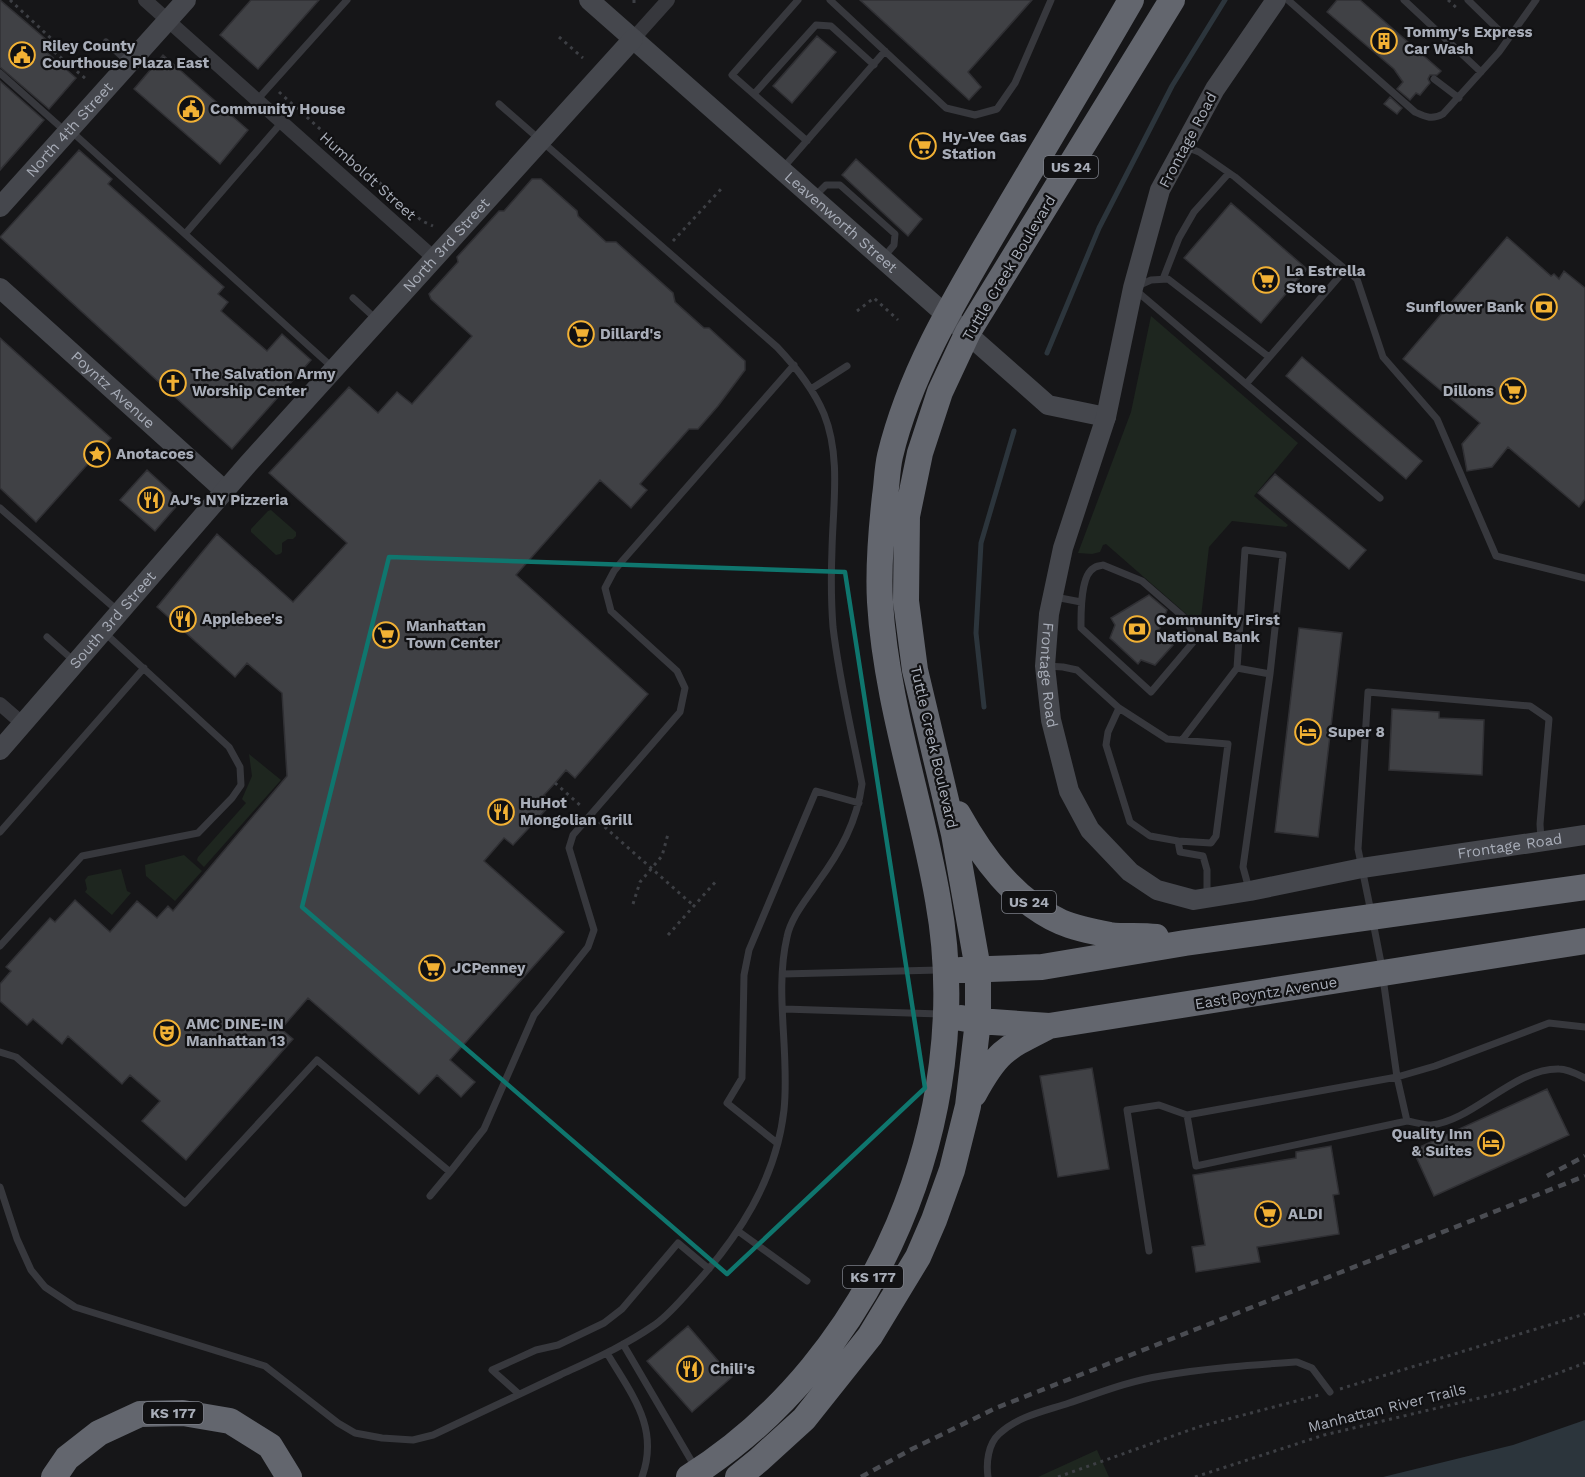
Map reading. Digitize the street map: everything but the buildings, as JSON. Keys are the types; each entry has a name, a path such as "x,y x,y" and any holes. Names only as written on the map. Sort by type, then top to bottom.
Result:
{"highway":[{"name":"Tuttle Creek Boulevard","path":"946,1015 945,950 939,904 890,679 880,604 880,538 890,457 916,378 948,315 1131,0"},
{"name":"Tuttle Creek Boulevard","path":"978,1021 978,969 954,834 915,670 906,601 907,516 920,453 940,392 968,332 1172,0"},
{"name":"US 24","path":"938,767 976,847 1002,878 1032,904 1061,922 1111,935 1154,936 1185,943"},
{"name":"US 24","path":"945,970 1042,967 1185,943 1585,887"},
{"name":"East Poyntz Avenue","path":"946,1015 978,1021 1049,1026 1585,941"},
{"name":"KS 177","path":"694,1475 750,1430 788,1395 824,1351 853,1310 879,1266 904,1212 924,1155 940,1086 946,1015"},
{"name":"KS 177","path":"738,1477 804,1419 870,1336 907,1278 934,1220 952,1170 968,1106 978,1021"},
{"path":"968,1106 988,1068 999,1055 1011,1045 1049,1026"},
{"name":"KS 177","path":"54,1477 67,1458 99,1433 140,1414 183,1413 230,1421 270,1446 289,1477"}],"street":[{"name":"Humboldt Street","path":"145,0 434,258"},
{"name":"North 4th Street","path":"0,207 186,0"},
{"name":"Leavenworth Street","path":"589,0 968,332 1048,405 1106,417"},
{"name":"North 3rd Street","path":"225,490 668,0"},
{"name":"Frontage Road","path":"1276,0 1215,89 1160,190 1133,288 1106,417 1063,548 1049,614 1045,666 1051,720 1069,791 1090,830 1130,872 1157,890 1194,900 1362,868 1585,835"},
{"name":"Poyntz Avenue","path":"0,288 225,490"},
{"name":"South 3rd Street","path":"0,750 225,490"},
{"path":"0,704 23,724"}],"lane":[{"path":"257,100 347,0"},
{"path":"798,0 732,75 807,141"},
{"path":"830,0 946,108 975,115 997,109 1016,83 1051,0"},
{"path":"1288,0 1415,111 1428,118 1435,118 1443,114 1459,98 1508,39 1536,0"},
{"path":"1404,0 1481,72"},
{"path":"1468,0 1508,39"},
{"path":"754,94 816,25 831,26 874,64"},
{"path":"106,42 129,63"},
{"path":"781,170 885,51"},
{"path":"0,73 185,234 334,369"},
{"path":"1434,79 1459,98"},
{"path":"0,1186 17,1239 31,1270 45,1287 75,1307 265,1366 338,1423 356,1433 412,1440 433,1435 607,1353 654,1325 709,1269 738,1231 766,1181 784,1110 783,974 787,936 799,910 842,846 852,826 862,784 833,628 831,552 835,475 832,444 825,415 811,389 794,365 777,347 499,105"},
{"path":"185,234 282,122"},
{"path":"1183,146 1199,152 1229,172 1357,279 1383,357 1437,419 1496,556 1585,578"},
{"path":"1163,279 1179,238 1194,212 1229,172"},
{"path":"814,198 826,185 840,185 895,234 894,245 883,259"},
{"path":"1246,384 1345,270"},
{"path":"1269,357 1168,279 1151,280 1133,288 1380,498"},
{"path":"353,298 378,320"},
{"path":"430,1196 484,1129 534,1015 588,947 594,930 569,848 573,836 680,712 685,688 677,671 611,611 605,588 619,565 794,365"},
{"path":"811,389 847,366"},
{"path":"0,508 119,612"},
{"path":"1182,740 1237,668 1245,550 1283,555 1270,674 1243,867 1250,891"},
{"path":"1103,565 1142,581 1186,620 1196,640 1152,692 1081,628 1082,602 1087,575 1093,568 1103,565"},
{"path":"1053,596 1082,602"},
{"path":"0,946 82,856 198,834 232,798 241,785 240,767 230,747 103,631"},
{"path":"47,637 76,663"},
{"path":"1045,666 1077,670 1119,708 1167,739 1228,744 1216,836 1211,843 1150,836 1130,822 1106,745 1108,732 1119,708"},
{"path":"0,832 144,668"},
{"path":"1237,668 1270,674"},
{"path":"1407,1120 1397,1077 1383,974 1358,849 1368,692 1530,705 1549,719 1540,824 1542,840"},
{"path":"777,1143 727,1103 742,1078 744,975 749,950 816,791 859,803"},
{"path":"1178,841 1180,852 1203,856 1207,870 1206,898"},
{"path":"783,974 945,970"},
{"path":"784,1009 946,1015"},
{"path":"1149,1251 1127,1110 1159,1105 1187,1115 1397,1077 1435,1066 1549,1023 1585,1027"},
{"path":"0,1052 16,1057 185,1203 317,1060 450,1172"},
{"path":"1187,1115 1196,1166 1407,1120 1430,1125 1453,1118 1518,1081 1543,1070 1560,1068 1585,1078"},
{"path":"738,1231 807,1281"},
{"path":"519,1394 492,1370 536,1350 558,1345 604,1323 622,1309 678,1243 709,1269"},
{"path":"623,1344 694,1475"},
{"path":"607,1353 646,1424 649,1448 642,1477"},
{"path":"988,1477 990,1448 997,1436 1011,1425 1032,1415 1111,1389 1160,1376 1297,1362 1312,1368 1330,1392"}],"path":[{"path":"10,0 58,45 53,51 86,79"},
{"path":"558,38 584,58"},
{"path":"271,85 417,216 434,226"},
{"path":"665,250 721,189"},
{"path":"857,311 874,298 898,320"},
{"path":"555,783 694,906"},
{"path":"633,904 640,882 662,856 668,834"},
{"path":"668,935 718,879"},
{"name":"Manhattan River Trails","path":"1195,1477 1324,1435 1513,1390 1585,1363"}],"highlighted area":[{"path":"389,557 845,572 925,1088 727,1274 302,907"}],"shaded area":[{"path":"1151,316 1298,443 1254,496 1288,525 1286,527 1232,521 1209,547 1200,626 1106,544 1100,552 1078,553 1131,412"},
{"path":"271,510 296,532 293,539 282,543 282,552 276,555 251,532 251,529"},
{"path":"249,754 281,780 204,867 197,860 198,857 246,803 242,799 252,776"},
{"path":"184,855 202,871 175,901 146,876 145,865"},
{"path":"121,869 127,891 131,893 112,915 85,892 87,889 85,880 88,876"},
{"path":"1585,1420 1585,1477 1383,1477 1513,1445"},
{"path":"1097,1450 1109,1477 1038,1477"}],"waterway":[{"path":"1047,353 1099,228 1172,86 1225,0"},
{"path":"984,707 976,633 981,543 1014,431"}],"railway":[{"path":"1547,1176 1585,1156"},
{"path":"861,1477 996,1408 1585,1176"}],"place":[{"name":"Tommy's Express Car Wash","path":"1384,41"},
{"name":"Riley County Courthouse Plaza East","path":"22,55"},
{"name":"Community House","path":"191,109"},
{"name":"Hy-Vee Gas Station","path":"923,146"},
{"name":"La Estrella Store","path":"1266,280"},
{"name":"Sunflower Bank","path":"1544,307"},
{"name":"Dillard's","path":"581,334"},
{"name":"The Salvation Army Worship Center","path":"173,383"},
{"name":"Dillons","path":"1513,391"},
{"name":"Anotacoes","path":"97,454"},
{"name":"AJ's NY Pizzeria","path":"151,500"},
{"name":"Applebee's","path":"183,619"},
{"name":"Community First National Bank","path":"1137,629"},
{"name":"Manhattan Town Center","path":"386,635"},
{"name":"Super 8","path":"1308,732"},
{"name":"HuHot Mongolian Grill","path":"501,812"},
{"name":"JCPenney","path":"432,968"},
{"name":"AMC DINE-IN Manhattan 13","path":"167,1033"},
{"name":"Quality Inn & Suites","path":"1491,1143"},
{"name":"ALDI","path":"1268,1214"},
{"name":"Chili's","path":"690,1369"}]}
